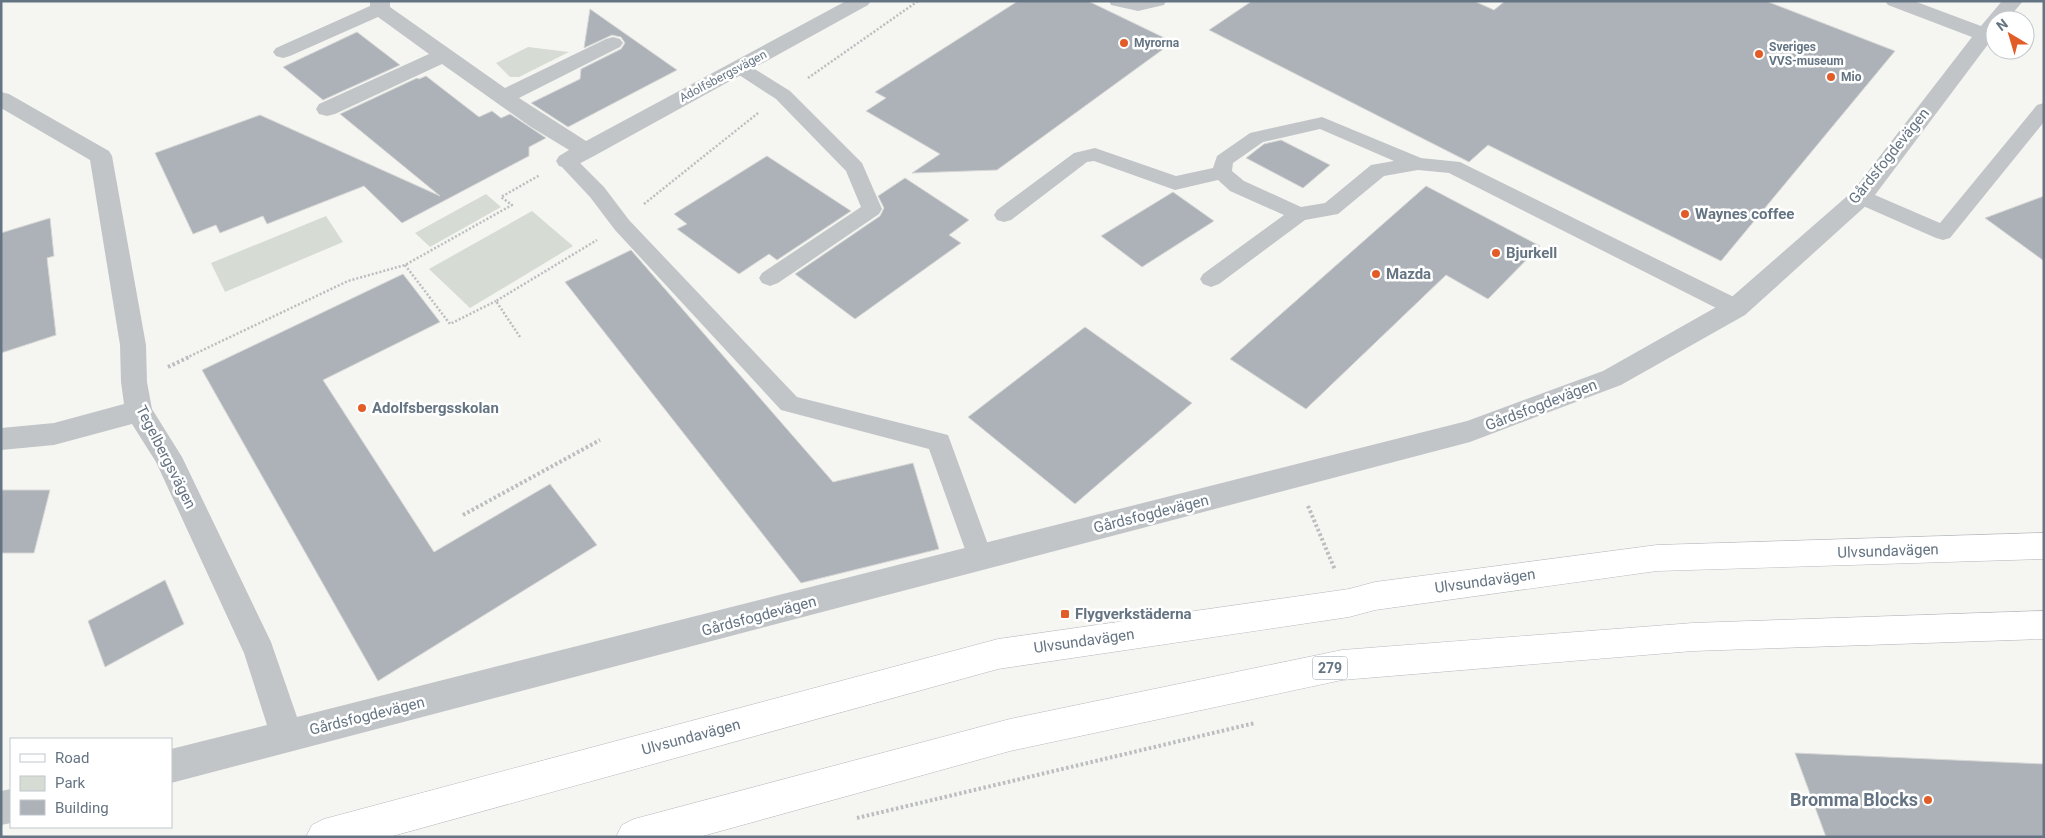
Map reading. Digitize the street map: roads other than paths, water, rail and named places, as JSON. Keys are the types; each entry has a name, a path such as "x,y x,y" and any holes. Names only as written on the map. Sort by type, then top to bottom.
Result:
{"main road":[{"name":"Ulvsundavägen","path":"324,837 998,654 1339,604 1376,596 1657,558 2044,546"},
{"name":"279","path":"634,837 1010,735 1342,665 1693,637 2044,625"}],"street":[{"name":"Adolfsbergsvägen","path":"576,156 861,1"},
{"path":"1895,1 1985,23"},
{"path":"283,52 380,5 444,55 503,97 576,156"},
{"name":"Gårdsfogdevägen","path":"172,766 1470,431 1612,378 1736,308 1861,196 1985,34"},
{"path":"503,97 613,43"},
{"path":"327,110 444,55"},
{"name":"Tegelbergsvägen","path":"1,99 102,156 133,345 134,382 139,411 168,457 260,652 287,737"},
{"path":"1,439 24,439 58,434 139,411"}],"lane":[{"path":"1117,1 1138,6 1158,1"},
{"path":"739,67 783,96 855,168 872,209 770,278"},
{"path":"1861,196 1943,233 2044,109"},
{"path":"1222,173 1224,160 1257,137 1322,123 1418,164"},
{"path":"1004,215 1081,157 1095,154 1175,183 1222,173"},
{"path":"576,156 597,192 622,224 789,404 939,442 980,558"},
{"path":"1211,279 1299,214 1331,210 1378,170 1418,164 1453,167 1736,308"},
{"path":"1222,173 1237,186 1299,214"}],"place":[{"name":"Myrorna","path":"1124,43"},
{"name":"Sveriges VVS-museum","path":"1759,54"},
{"name":"Mio","path":"1831,77"},
{"name":"Waynes coffee","path":"1685,214"},
{"name":"Bjurkell","path":"1496,253"},
{"name":"Mazda","path":"1376,274"},
{"name":"Adolfsbergsskolan","path":"362,408"},
{"name":"Flygverkstäderna","path":"1065,614"},
{"name":"Bromma Blocks","path":"1928,800"}]}
